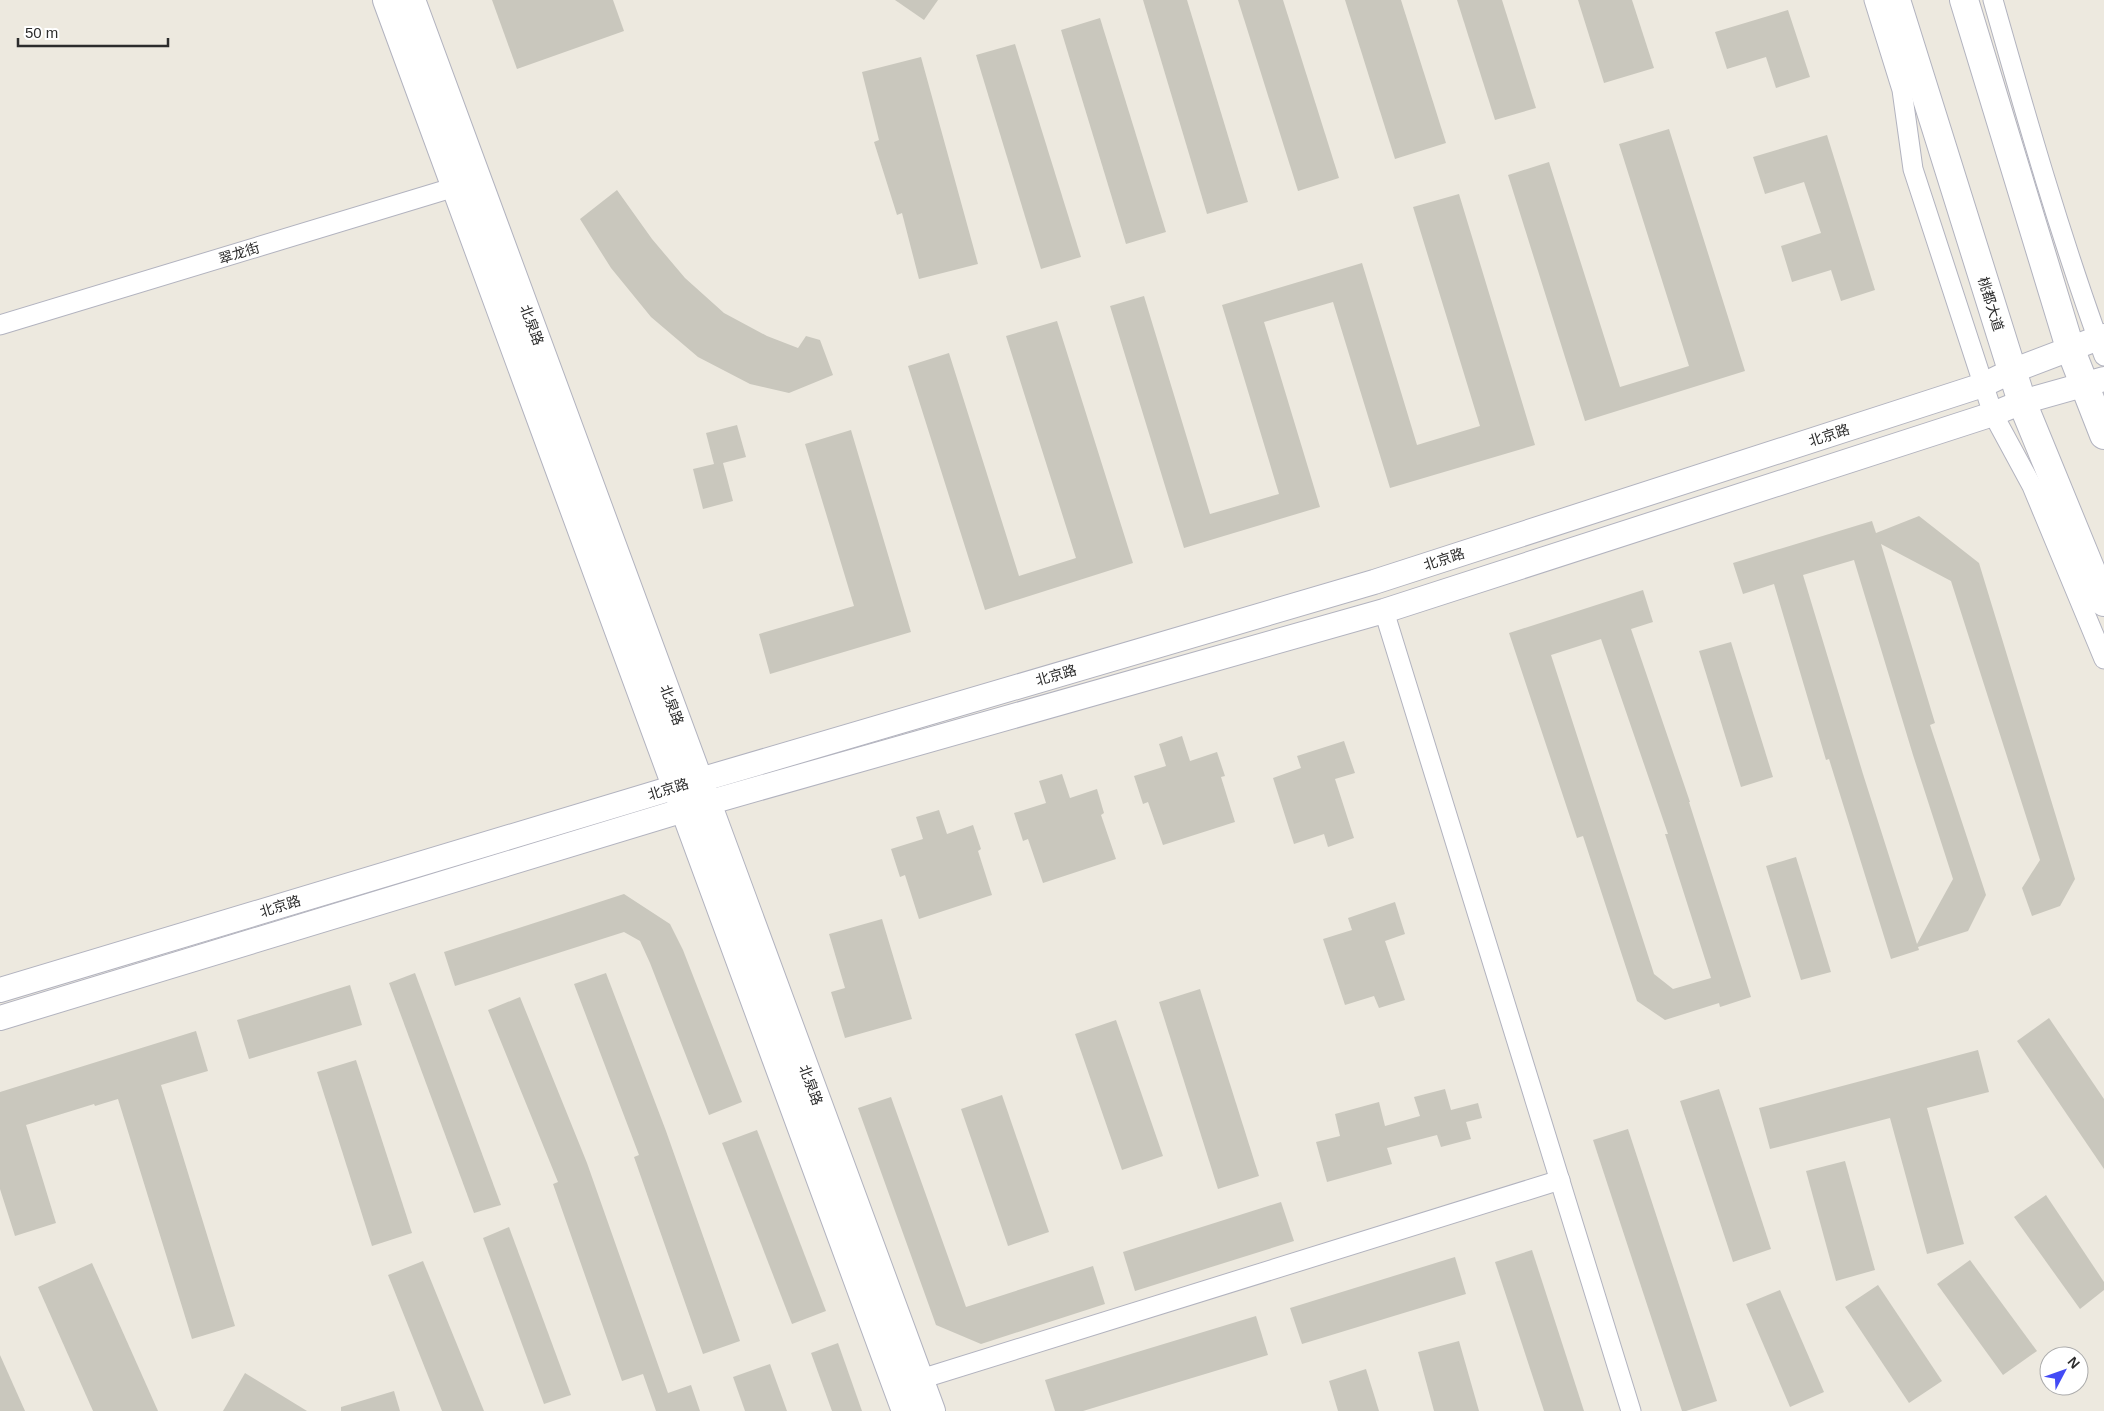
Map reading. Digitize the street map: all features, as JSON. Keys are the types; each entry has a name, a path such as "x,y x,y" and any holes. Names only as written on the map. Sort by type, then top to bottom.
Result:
{"main road":[{"name":"北泉路","path":"387,0 468,184"},
{"name":"北泉路","path":"411,0 468,184 908,1392 931,1411"},
{"name":"桃都大道","path":"1896,0 2022,402 2104,602"},
{"path":"1964,0 2070,348 2094,382 2104,435"}],"street":[{"path":"1874,0 1902,90 1913,169 1993,414 2032,486 2104,659"},
{"path":"1993,0 2038,157 2102,343"},
{"name":"翠龙街","path":"0,325 468,184"},
{"name":"北京路","path":"0,1018 692,795 1374,582 1983,385 2012,371 2070,348 2102,343"},
{"name":"北京路","path":"0,990 692,795 1384,611 1993,414 2022,402 2094,382"},
{"path":"1384,611 1631,1411"},
{"path":"908,1392 1560,1180"}],"building":[{"path":"492,0 613,0 624,31 517,69"},
{"path":"895,0 938,0 924,20"},
{"path":"1143,0 1187,0 1248,202 1207,214"},
{"path":"1238,0 1283,0 1339,178 1298,191"},
{"path":"1345,0 1401,0 1446,143 1395,159"},
{"path":"1457,0 1502,0 1536,108 1495,120"},
{"path":"1578,0 1632,0 1654,68 1604,83"},
{"path":"1788,10 1810,77 1776,88 1766,57 1727,69 1715,32"},
{"path":"1100,18 1166,232 1126,244 1061,30"},
{"path":"1015,44 1081,257 1041,269 976,55"},
{"path":"921,57 978,264 919,279 902,213 897,215 874,142 879,140 862,72"},
{"path":"1669,129 1745,371 1585,421 1508,175 1549,162 1620,387 1689,366 1619,144"},
{"path":"1827,135 1875,290 1841,301 1831,270 1792,282 1781,246 1821,233 1804,182 1765,194 1753,157"},
{"path":"617,190 652,239 685,278 724,313 767,336 798,348 806,336 820,340 833,375 789,393 750,384 698,357 651,317 611,268 580,219"},
{"path":"1459,194 1535,445 1390,488 1333,302 1264,322 1320,507 1184,548 1110,306 1144,296 1210,514 1279,494 1222,305 1362,263 1417,445 1480,426 1413,207"},
{"path":"1057,321 1133,563 985,610 908,366 949,353 1019,576 1076,558 1006,336"},
{"path":"737,425 746,457 723,463 733,501 703,509 693,469 714,464 706,433"},
{"path":"851,430 911,632 770,674 759,634 854,606 805,444"},
{"path":"1919,516 1979,563 2075,879 2060,906 2032,916 2022,888 2040,860 1951,581 1881,544 1935,723 1930,725 1986,895 1968,931 1918,947 1919,950 1891,959 1829,759 1826,760 1774,584 1743,594 1733,563 1872,521 1876,533","holes":["1854,560 1953,879 1917,944 1803,575"]},
{"path":"1643,590 1653,622 1631,629 1690,802 1751,997 1720,1007 1719,1003 1665,1020 1637,1001 1583,836 1577,838 1509,633","holes":["1601,639 1668,834 1665,834 1711,978 1673,989 1654,974 1551,655"]},
{"path":"1731,642 1773,777 1741,787 1699,651"},
{"path":"1182,736 1190,761 1217,752 1225,776 1221,777 1235,822 1163,845 1148,802 1143,804 1134,776 1166,766 1159,744"},
{"path":"1344,741 1355,773 1335,779 1354,838 1328,847 1324,834 1294,844 1273,778 1301,768 1297,756"},
{"path":"1062,774 1070,798 1097,789 1104,813 1101,815 1116,859 1043,883 1028,839 1023,841 1014,813 1046,803 1039,781"},
{"path":"939,810 947,834 973,825 981,849 978,851 992,895 919,919 905,875 900,877 891,849 923,839 916,817"},
{"path":"1796,857 1831,972 1801,980 1766,866"},
{"path":"624,894 670,924 683,950 742,1102 709,1115 640,941 624,932 455,986 444,952"},
{"path":"1395,902 1405,934 1385,941 1405,1000 1379,1008 1374,996 1345,1005 1323,939 1352,930 1348,918"},
{"path":"882,919 912,1019 845,1038 831,992 845,988 829,934"},
{"path":"415,973 501,1205 474,1213 389,983"},
{"path":"606,973 666,1131 740,1341 703,1354 634,1157 639,1155 574,984"},
{"path":"350,985 362,1025 249,1059 237,1020"},
{"path":"1200,989 1259,1176 1218,1189 1159,1002"},
{"path":"520,997 587,1163 668,1393 691,1385 700,1411 656,1411 643,1374 622,1381 553,1184 558,1182 488,1010"},
{"path":"2049,1018 2104,1099 2104,1169 2017,1041"},
{"path":"1116,1020 1163,1156 1122,1170 1075,1034"},
{"path":"196,1031 208,1071 161,1085 235,1326 192,1339 118,1099 95,1106 94,1104 26,1125 56,1223 15,1236 0,1189 0,1092"},
{"path":"1978,1050 1989,1092 1927,1108 1964,1244 1927,1254 1890,1118 1770,1149 1759,1108"},
{"path":"356,1060 412,1233 372,1246 317,1072"},
{"path":"1445,1089 1451,1110 1478,1103 1482,1118 1466,1122 1471,1139 1441,1147 1437,1135 1387,1148 1392,1164 1327,1182 1316,1142 1340,1136 1335,1114 1379,1102 1385,1126 1420,1116 1414,1097"},
{"path":"1719,1089 1771,1249 1733,1262 1680,1101"},
{"path":"1002,1095 1049,1232 1008,1246 961,1109"},
{"path":"891,1097 966,1307 1093,1266 1105,1304 981,1344 936,1325 858,1108"},
{"path":"1628,1129 1717,1401 1686,1411 1682,1411 1593,1140"},
{"path":"757,1130 826,1311 792,1324 722,1143"},
{"path":"1845,1161 1875,1270 1836,1281 1806,1171"},
{"path":"2046,1195 2104,1282 2104,1290 2080,1309 2014,1217"},
{"path":"1281,1202 1294,1241 1135,1291 1123,1252"},
{"path":"509,1227 571,1395 544,1404 483,1238"},
{"path":"1532,1250 1584,1411 1544,1411 1495,1262"},
{"path":"1455,1257 1466,1294 1302,1344 1290,1308"},
{"path":"1970,1260 2037,1351 2003,1375 1937,1284"},
{"path":"423,1261 484,1411 442,1411 388,1275"},
{"path":"92,1263 158,1411 93,1411 38,1287"},
{"path":"1878,1285 1942,1381 1909,1403 1845,1307"},
{"path":"1780,1290 1824,1392 1790,1407 1746,1304"},
{"path":"1256,1316 1268,1355 1083,1411 1055,1411 1045,1380"},
{"path":"1459,1341 1479,1411 1434,1411 1418,1352"},
{"path":"838,1343 862,1411 832,1411 811,1353"},
{"path":"0,1355 25,1411 0,1411"},
{"path":"770,1364 787,1411 745,1411 733,1377"},
{"path":"1366,1369 1379,1411 1338,1411 1329,1381"},
{"path":"245,1373 307,1411 223,1411"},
{"path":"394,1391 400,1411 341,1411 341,1407"}]}
